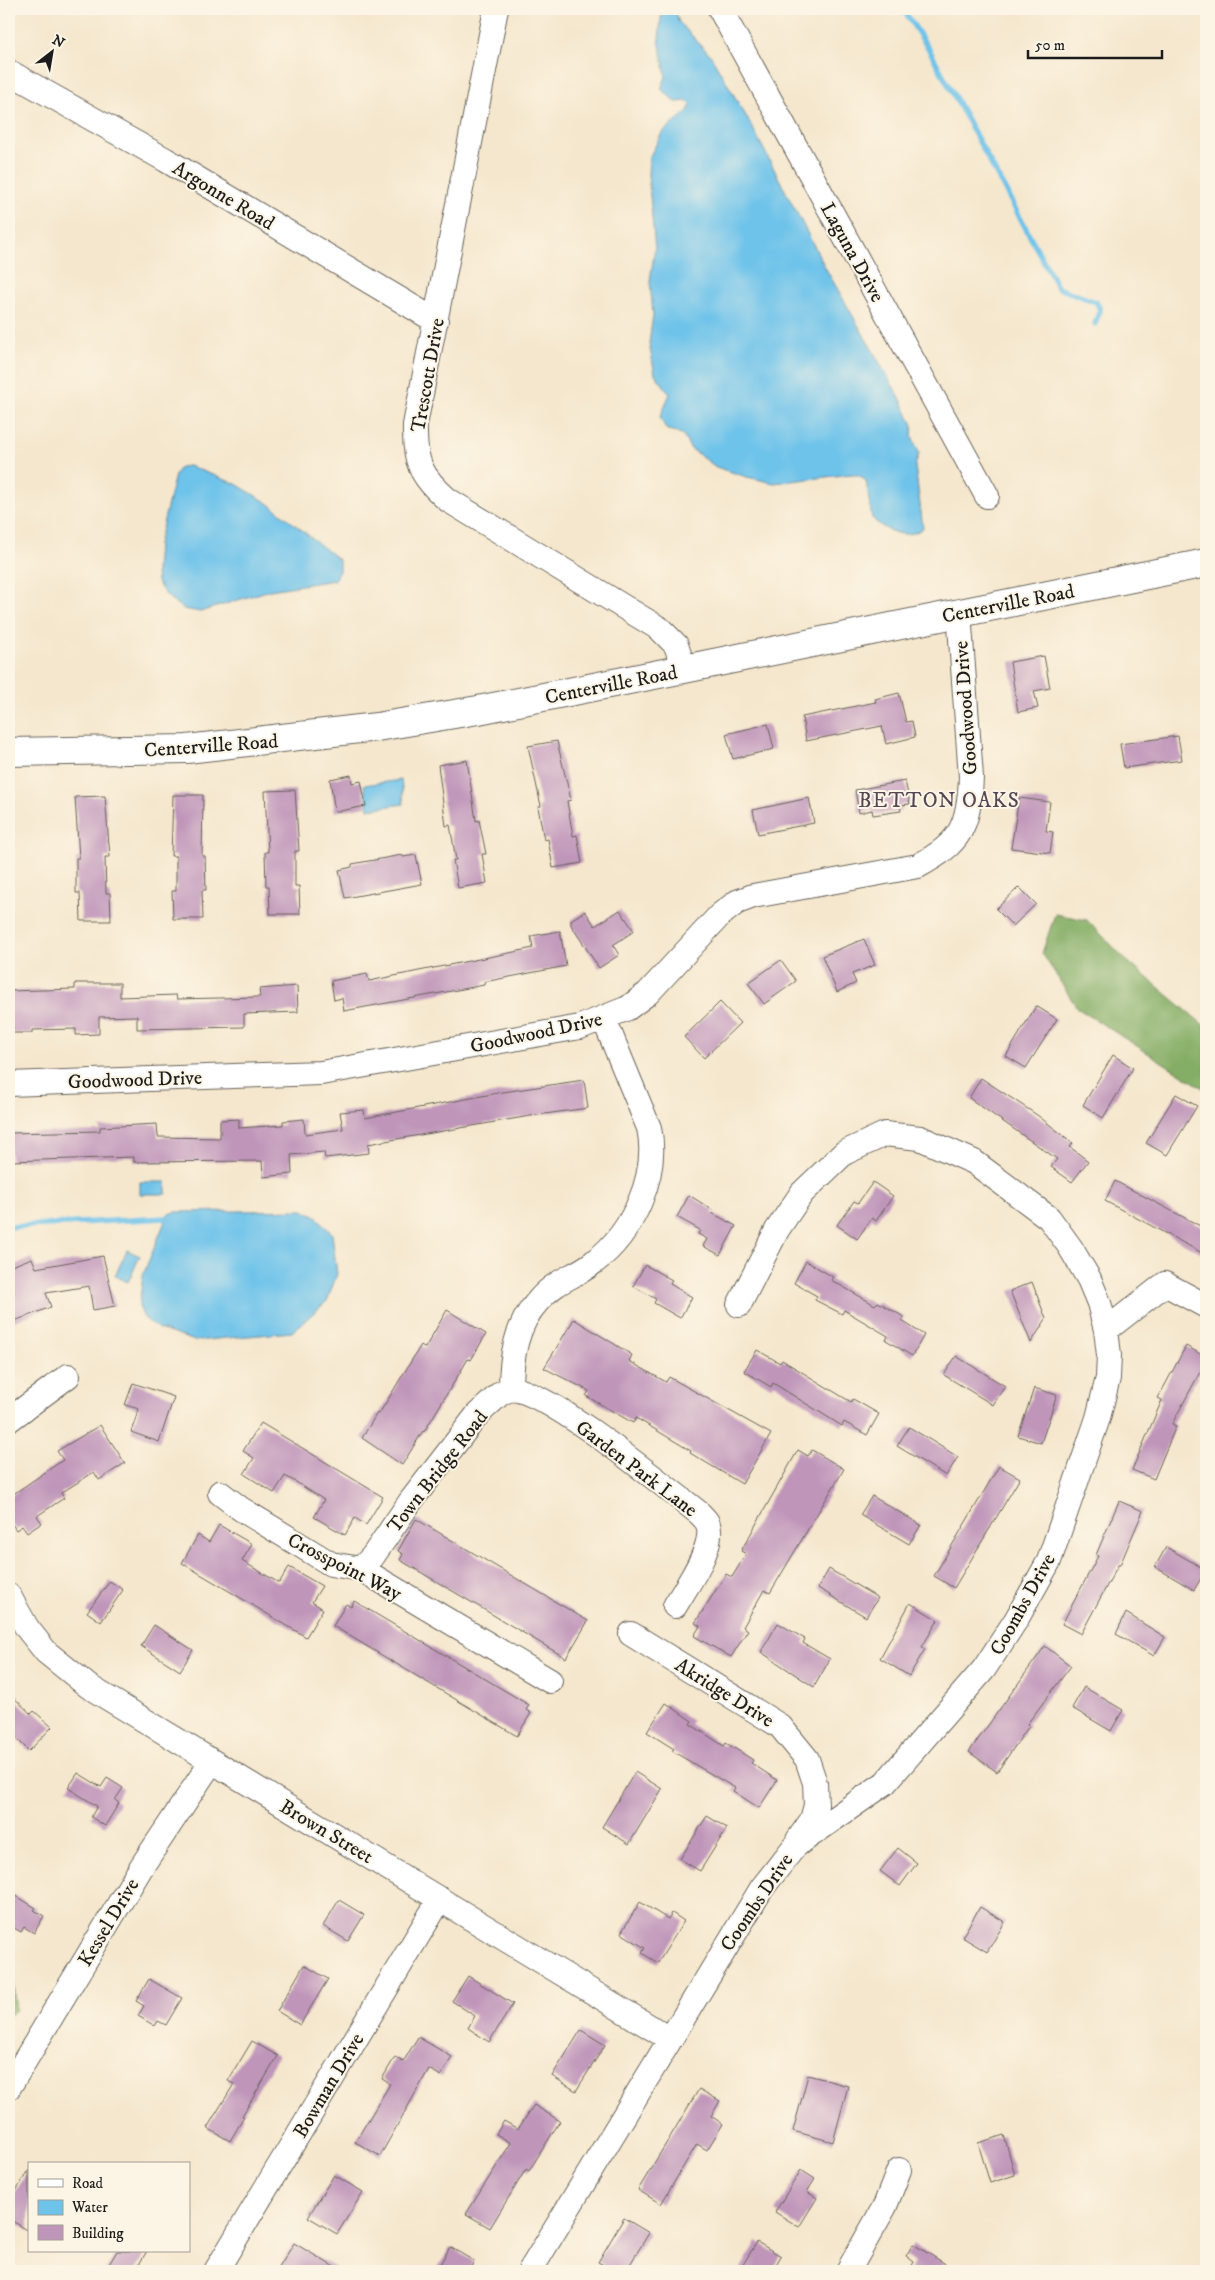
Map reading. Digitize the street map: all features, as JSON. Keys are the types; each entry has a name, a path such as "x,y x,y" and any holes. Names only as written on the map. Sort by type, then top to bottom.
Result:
{"main road":[{"name":"Centerville Road","path":"9,752 187,749 376,727 469,712 1206,563"}],"street":[{"name":"Trescott Drive","path":"496,9 415,425 414,450 423,472 433,487 448,500 660,629 676,645 684,669"},
{"name":"Laguna Drive","path":"720,9 987,496"},
{"name":"Argonne Road","path":"9,72 166,160 436,321"},
{"name":"Goodwood Drive","path":"9,1084 321,1073 580,1027 628,1008 648,993 720,915 737,902 753,896 918,866 942,853 956,840 966,820 971,777 959,612"},
{"path":"511,1389 515,1345 522,1326 537,1302 554,1285 593,1264 608,1251 629,1222 643,1193 652,1161 652,1144 649,1128 604,1019"},
{"name":"Coombs Drive","path":"530,2271 762,1888 795,1846 885,1783 984,1669 1026,1605 1049,1561 1098,1418 1108,1378 1106,1330 1099,1304 1089,1279 1070,1247 1049,1218 974,1162 920,1138 885,1134 844,1153 802,1193 777,1230 739,1305"},
{"path":"1106,1330 1165,1284 1206,1306"},
{"path":"9,1420 68,1376"},
{"name":"Town Bridge Road","path":"360,1569 374,1556 410,1502 478,1414 501,1393 511,1389"},
{"name":"Garden Park Lane","path":"511,1389 520,1390 544,1401 587,1429 633,1461 699,1513 707,1522 707,1544 704,1556 674,1606"},
{"name":"Crosspoint Way","path":"220,1493 241,1509 331,1564 360,1569 550,1682"},
{"name":"Brown Street","path":"9,1596 27,1628 46,1652 74,1676 670,2039"},
{"name":"Akridge Drive","path":"631,1634 780,1726 807,1759 815,1783 816,1806 812,1820 795,1846"},
{"name":"Kessel Drive","path":"9,2087 142,1866 212,1761"},
{"name":"Bowman Drive","path":"216,2271 440,1899"},
{"path":"848,2271 885,2206 899,2170"}],"green space":[{"path":"1055,914 1087,920 1126,960 1206,1027 1206,1090 1077,1008 1042,953"},
{"path":"9,1949 16,2010 9,2015"}],"water":[{"path":"662,9 674,9 679,22 711,56 749,121 826,269 902,402 913,425 912,436 919,453 915,466 923,528 916,532 910,534 896,533 883,527 872,518 866,481 860,476 852,474 774,483 747,477 716,467 690,448 682,434 666,429 660,417 670,394 655,374 649,344 653,315 650,281 655,248 648,175 649,158 662,133 688,111 691,105 687,101 676,102 661,89 666,77 659,39"},
{"path":"189,466 236,484 268,503 339,560 339,571 334,580 270,590 200,612 184,609 175,603 165,594 157,582 158,544 175,475 180,467"},
{"path":"401,780 404,804 368,809 364,785"},
{"path":"140,1182 166,1182 166,1194 140,1194"},
{"path":"303,1210 318,1218 332,1234 337,1274 327,1301 292,1332 195,1341 159,1329 144,1318 139,1306 143,1275 168,1214 175,1212"},
{"path":"127,1250 140,1256 128,1282 115,1276"}],"building":[{"path":"1044,656 1050,688 1034,691 1038,708 1018,712 1010,662"},
{"path":"899,693 906,722 912,721 915,737 886,744 882,726 806,741 802,717 876,702 875,699"},
{"path":"768,724 774,749 733,759 726,734"},
{"path":"1178,736 1182,760 1124,768 1120,744"},
{"path":"557,741 571,800 567,801 573,836 577,835 582,863 553,868 548,839 544,840 538,807 541,806 528,746"},
{"path":"467,760 476,821 479,820 486,854 482,854 487,883 458,888 453,860 456,860 450,825 446,826 438,765"},
{"path":"351,775 352,783 361,781 366,806 335,812 330,779"},
{"path":"905,781 910,804 900,805 901,811 873,815 872,810 859,813 855,790"},
{"path":"295,790 299,851 295,851 295,886 299,886 300,914 270,914 269,886 266,886 265,852 268,852 265,791"},
{"path":"173,795 203,795 202,856 205,856 206,890 202,890 203,919 173,919 172,891 176,891 176,856 171,856"},
{"path":"105,796 110,857 105,857 106,893 110,893 111,921 81,921 80,893 76,893 76,858 79,858 75,797"},
{"path":"809,798 814,823 758,834 753,810"},
{"path":"1019,798 1050,802 1046,831 1053,832 1050,853 1011,848"},
{"path":"402,855 403,857 416,855 422,884 345,898 339,870 352,867 352,864"},
{"path":"1019,887 1036,904 1013,926 996,909"},
{"path":"620,910 634,931 613,945 619,955 599,968 571,925 571,920 585,911 595,926"},
{"path":"560,931 566,966 484,982 484,985 344,1011 342,998 334,1000 331,981 367,974 369,981 533,948 531,936"},
{"path":"864,939 875,965 852,974 856,983 837,992 822,956"},
{"path":"781,960 796,981 764,1004 748,983"},
{"path":"75,983 120,983 120,997 176,995 177,999 260,997 259,989 297,986 298,1012 244,1014 244,1027 137,1029 137,1016 99,1017 99,1034 76,1035 76,1029 32,1030 32,1033 10,1033 9,991 75,989"},
{"path":"720,1002 740,1023 704,1058 684,1037"},
{"path":"1036,1006 1057,1019 1026,1068 1006,1056"},
{"path":"1113,1055 1133,1068 1103,1118 1083,1105"},
{"path":"981,1078 1037,1115 1073,1143 1070,1147 1088,1161 1072,1182 1051,1167 1057,1159 969,1098"},
{"path":"584,1080 588,1108 368,1144 369,1153 325,1158 324,1152 291,1155 292,1174 263,1177 262,1161 134,1162 134,1157 11,1161 9,1133 100,1131 100,1127 157,1124 158,1137 220,1138 220,1120 239,1119 239,1128 283,1125 283,1121 304,1119 305,1134 343,1129 340,1112 364,1110 365,1118 503,1092"},
{"path":"1176,1094 1197,1106 1167,1155 1146,1143"},
{"path":"1115,1181 1206,1229 1206,1255 1105,1201"},
{"path":"873,1182 893,1196 876,1221 872,1218 857,1239 837,1225 854,1201 858,1203"},
{"path":"689,1195 714,1211 712,1213 736,1226 720,1255 703,1246 707,1239 698,1234 700,1230 677,1217"},
{"path":"103,1256 115,1306 93,1310 89,1286 46,1293 51,1307 9,1323 9,1267 32,1258 36,1268"},
{"path":"806,1261 833,1277 831,1280 875,1305 878,1302 904,1317 902,1321 924,1335 912,1356 886,1340 888,1336 844,1310 842,1314 815,1300 817,1296 794,1283"},
{"path":"645,1265 672,1280 670,1284 692,1297 680,1318 654,1303 656,1299 633,1286"},
{"path":"1032,1282 1046,1319 1031,1343 1010,1291"},
{"path":"447,1310 486,1334 471,1360 468,1359 402,1465 362,1438 421,1345 425,1348"},
{"path":"574,1319 632,1355 629,1361 666,1382 669,1377 771,1434 742,1484 636,1418 633,1423 586,1396 589,1391 544,1368"},
{"path":"1186,1346 1206,1357 1206,1361 1172,1424 1176,1426 1154,1479 1132,1470 1162,1400 1158,1398"},
{"path":"757,1350 780,1363 782,1360 851,1402 853,1399 879,1414 867,1435 844,1422 842,1426 773,1383 771,1387 744,1371"},
{"path":"956,1356 1005,1386 993,1405 944,1375"},
{"path":"133,1383 174,1397 159,1442 131,1432 139,1409 125,1405"},
{"path":"1034,1388 1057,1395 1041,1443 1018,1436"},
{"path":"261,1423 383,1497 366,1525 355,1518 345,1535 314,1517 324,1500 296,1482 285,1476 274,1493 244,1474 254,1458 243,1451"},
{"path":"100,1425 125,1463 99,1480 94,1472 61,1493 64,1498 37,1516 42,1523 27,1533 22,1526 16,1530 9,1520 9,1497 63,1460 57,1451"},
{"path":"909,1427 958,1457 946,1476 897,1446"},
{"path":"798,1450 808,1456 812,1450 844,1469 770,1593 764,1590 743,1627 748,1630 731,1657 694,1636 700,1626 695,1623 726,1574 732,1577 746,1554 741,1551"},
{"path":"999,1466 1020,1478 954,1588 934,1576"},
{"path":"872,1496 921,1525 909,1544 860,1515"},
{"path":"1119,1501 1143,1511 1120,1565 1118,1565 1081,1634 1062,1624 1098,1556 1096,1555"},
{"path":"416,1519 588,1621 566,1658 400,1560 403,1554 398,1551"},
{"path":"219,1525 252,1544 242,1561 279,1583 289,1567 322,1586 312,1602 323,1609 306,1637 182,1563 198,1535 209,1542"},
{"path":"1166,1547 1206,1570 1194,1590 1155,1567"},
{"path":"829,1569 878,1598 866,1617 818,1588"},
{"path":"110,1581 123,1590 101,1622 87,1612"},
{"path":"354,1601 529,1705 526,1710 531,1713 517,1736 333,1626 346,1604 351,1607"},
{"path":"910,1603 938,1620 922,1647 925,1649 909,1676 880,1658"},
{"path":"1126,1613 1165,1637 1154,1656 1116,1634"},
{"path":"778,1623 805,1639 803,1643 830,1659 814,1687 761,1652"},
{"path":"154,1625 193,1650 180,1671 141,1646"},
{"path":"1045,1646 1071,1666 1027,1724 1029,1726 997,1772 969,1752"},
{"path":"1084,1687 1123,1710 1111,1731 1072,1708"},
{"path":"9,1693 31,1714 34,1711 52,1727 29,1751 9,1731"},
{"path":"666,1703 692,1721 690,1724 724,1746 726,1743 753,1760 751,1763 777,1780 759,1808 733,1791 735,1788 672,1751 674,1749 647,1732"},
{"path":"635,1772 662,1789 629,1844 602,1827"},
{"path":"78,1773 101,1787 107,1778 123,1788 115,1800 119,1803 105,1826 91,1817 97,1806 68,1788"},
{"path":"707,1816 727,1828 700,1871 680,1859"},
{"path":"898,1848 917,1863 900,1886 880,1871"},
{"path":"13,1894 36,1908 34,1910 44,1916 34,1933 24,1927 21,1932 9,1925 9,1902"},
{"path":"339,1900 364,1915 348,1941 323,1926"},
{"path":"640,1902 668,1919 672,1913 684,1921 658,1963 642,1953 645,1948 621,1933"},
{"path":"980,1907 1005,1922 987,1952 962,1937"},
{"path":"304,1965 328,1979 300,2025 277,2011"},
{"path":"468,1976 513,2004 489,2042 468,2028 475,2016 452,2001"},
{"path":"149,1979 182,1998 166,2025 158,2021 155,2026 138,2016 144,2006 136,2001"},
{"path":"581,2030 605,2045 576,2091 552,2076"},
{"path":"418,2037 452,2057 441,2076 429,2069 380,2156 355,2142 390,2084 382,2079 395,2057 403,2062"},
{"path":"252,2041 278,2056 242,2116 244,2117 230,2141 207,2128 234,2084 228,2081"},
{"path":"808,2075 848,2086 833,2142 793,2131"},
{"path":"699,2089 720,2101 711,2116 723,2124 707,2150 697,2144 661,2204 638,2190"},
{"path":"534,2105 560,2121 529,2171 526,2169 490,2228 466,2214 511,2143 496,2134 504,2121 518,2129"},
{"path":"1004,2135 1015,2175 990,2183 978,2143"},
{"path":"801,2170 815,2179 807,2192 817,2198 799,2227 775,2212"},
{"path":"28,2172 28,2230 9,2219 9,2202"},
{"path":"334,2175 363,2192 337,2234 308,2217"},
{"path":"624,2218 649,2233 626,2271 614,2271 598,2262"},
{"path":"757,2242 781,2256 774,2268 770,2265 766,2271 739,2271"},
{"path":"294,2243 341,2271 277,2271"},
{"path":"913,2244 957,2271 909,2271 914,2262 906,2256"},
{"path":"450,2247 474,2261 469,2271 436,2271"},
{"path":"116,2252 146,2252 135,2271 105,2271"}],"waterway":[{"path":"903,9 930,51 1058,288 1096,302 1100,309 1095,324"},
{"path":"9,1227 165,1218"}],"district":[{"name":"BETTON OAKS","path":"939,800"}]}
